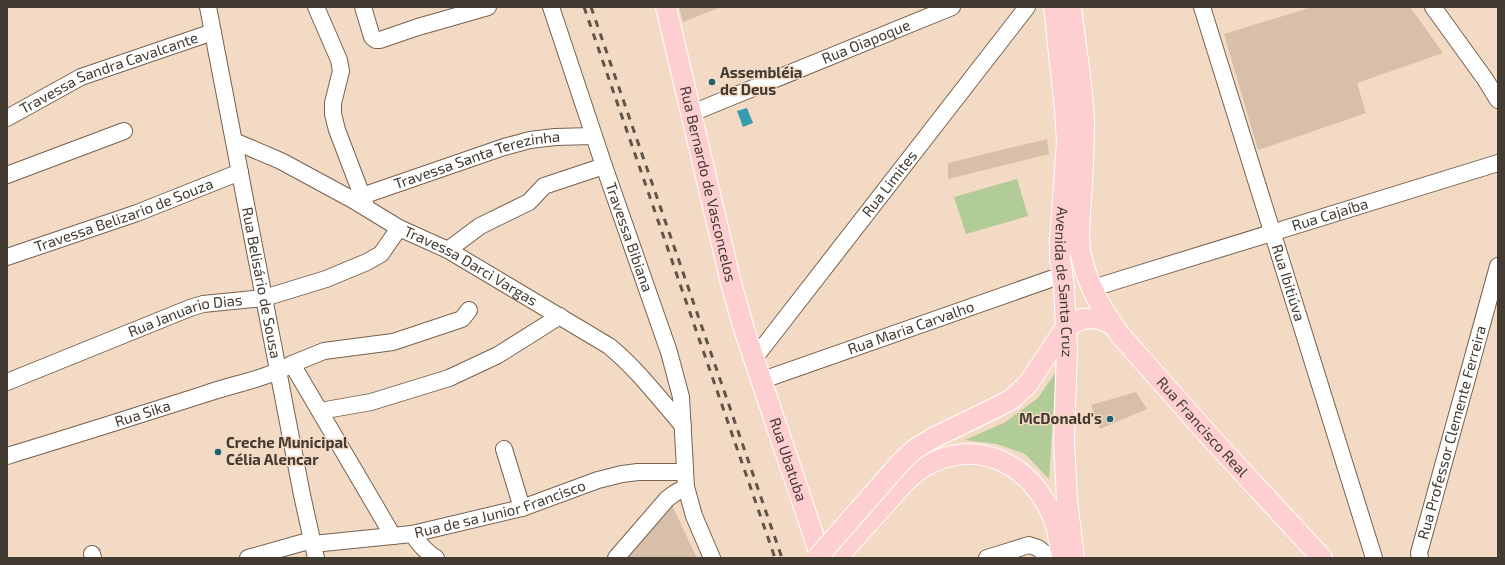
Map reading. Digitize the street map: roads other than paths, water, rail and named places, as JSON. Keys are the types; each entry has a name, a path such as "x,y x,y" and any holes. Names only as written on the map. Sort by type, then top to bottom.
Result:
{"main road":[{"name":"Rua Bernardo de Vasconcelos","path":"666,7 731,283 753,360"},
{"name":"Avenida de Santa Cruz","path":"1054,7 1067,142 1060,259 1064,287 1066,327 1064,440 1067,500 1074,558"},
{"name":"Avenida de Santa Cruz","path":"1071,7 1083,109 1084,148 1079,234 1080,254 1092,288"},
{"name":"Rua Francisco Real","path":"1092,288 1108,317 1126,341 1213,440 1322,558"},
{"path":"817,558 901,462 915,449 935,437 1012,399 1028,384 1066,327 1082,319 1108,317"},
{"name":"Rua Ubatuba","path":"753,360 821,558"},
{"path":"837,558 904,483 922,468 943,458 962,454 980,454 994,457 1011,465 1027,478 1040,493 1054,519 1061,558"}],"street":[{"name":"Rua Belisário de Sousa","path":"208,7 264,298 285,368 314,547"},
{"path":"316,7 339,60 341,71 333,103 333,114 337,130 365,203"},
{"path":"363,7 372,37 376,40 384,39 418,27 488,7"},
{"name":"Travessa Bibiana","path":"551,7 604,166 669,352 681,397 686,480 694,516 712,558"},
{"name":"Rua Oiapoque","path":"692,113 952,7"},
{"name":"Rua Limites","path":"753,360 1012,14 1027,7"},
{"name":"Rua Ibitiúva","path":"1202,7 1374,558"},
{"path":"1433,7 1485,79 1498,100"},
{"name":"Travessa Sandra Cavalcante","path":"7,118 81,77 212,32"},
{"path":"7,175 124,131"},
{"name":"Travessa Santa Terezinha","path":"365,203 504,148 524,142 555,137 594,136"},
{"name":"Travessa Darci Vargas","path":"234,141 280,161 353,200 365,203 399,228 448,250 609,346 627,360 683,426"},
{"name":"Rua Cajaíba","path":"1092,288 1498,163"},
{"path":"448,250 480,226 529,202 544,186 604,166"},
{"name":"Travessa Belizario de Souza","path":"7,257 137,213 240,172"},
{"name":"Rua Januario Dias","path":"7,382 190,308 203,304 264,298 326,279 374,258 385,249 399,228"},
{"name":"Rua Professor Clemente Ferreira","path":"1418,556 1498,266"},
{"name":"Rua Maria Carvalho","path":"760,381 1062,275"},
{"path":"1108,317 1109,289 1116,281"},
{"name":"Rua Sika","path":"7,456 94,430 285,368 324,351 393,342 462,319 469,310"},
{"path":"320,411 371,402 449,378 498,355 560,316"},
{"path":"285,368 320,411 392,536"},
{"path":"504,449 522,508"},
{"name":"Rua de sa Junior Francisco","path":"248,558 314,547 412,534 522,508 598,480 622,474 638,472 686,480"},
{"path":"616,558 686,480"},
{"path":"412,534 431,556 436,558"},
{"path":"987,558 1029,545 1038,548 1050,558"}],"water":[{"path":"747,108 753,123 743,127 737,111"}],"railway":[{"path":"584,7 775,558"},
{"path":"591,7 782,558"}],"place":[{"name":"Assembléia de Deus","path":"712,82"},
{"name":"McDonald's","path":"1110,419"},
{"name":"Creche Municipal Célia Alencar","path":"218,452"}]}
